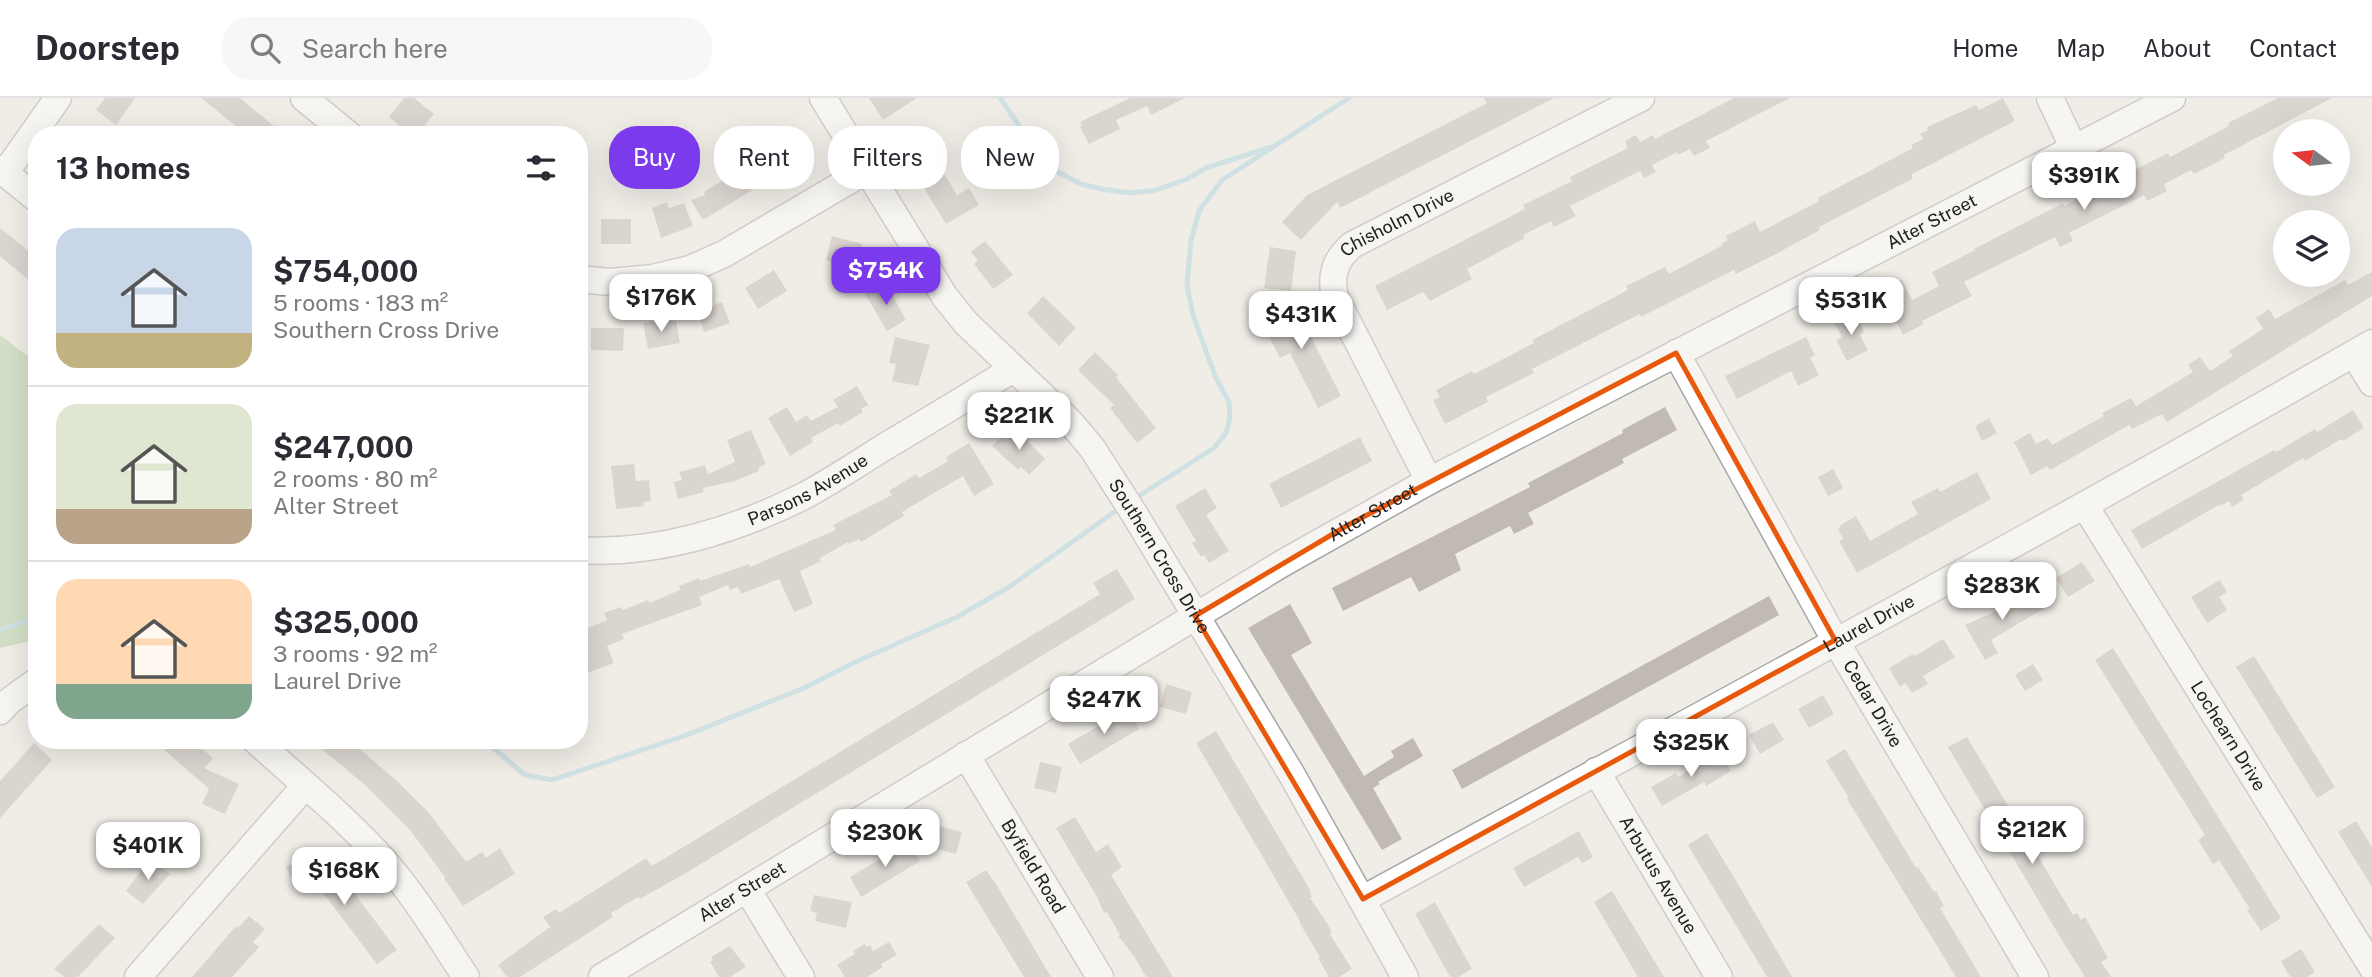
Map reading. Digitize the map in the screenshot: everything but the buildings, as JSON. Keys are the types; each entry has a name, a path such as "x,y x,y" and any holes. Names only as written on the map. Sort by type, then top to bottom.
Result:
{"street":[{"path":"37,126 58,98"},
{"path":"304,98 338,126"},
{"name":"Southern Cross Drive","path":"823,98 840,126"},
{"name":"Chisholm Drive","path":"1429,481 1335,297 1331,281 1341,254 1352,245 1641,98"},
{"path":"2050,98 2074,149"},
{"name":"Alter Street","path":"602,977 1348,525 2172,98"},
{"path":"28,138 3,171 28,192"},
{"path":"588,280 610,282 653,278 690,269 724,254 835,189"},
{"name":"Southern Cross Drive","path":"879,189 945,298 966,323 1071,423 1092,448 1292,775 1405,977"},
{"path":"2363,348 2372,383"},
{"name":"Laurel Drive","path":"1363,900 1835,640 2085,506 2363,348"},
{"name":"Cedar Drive","path":"1676,353 1835,640 2035,977"},
{"name":"Parsons Avenue","path":"588,550 633,548 676,541 718,531 763,515 806,495 1013,369"},
{"name":"Lochearn Drive","path":"2085,506 2372,967"},
{"path":"0,711 28,688"},
{"path":"265,749 364,839 387,864 414,898 466,977"},
{"name":"Byfield Road","path":"966,755 1100,977"},
{"name":"Arbutus Avenue","path":"1596,771 1719,977"},
{"path":"138,977 305,786"},
{"path":"747,889 801,977"}],"highlighted area":[{"path":"1676,353 1835,640 1363,899 1195,616 1348,525"}],"green space":[{"path":"0,335 28,356 28,641 0,648"}],"waterway":[{"path":"1000,98 1018,124 1030,153 1081,184 1102,189 1131,193 1156,190 1187,179 1206,168 1271,147"},
{"path":"1134,499 1214,448 1226,433 1230,417 1229,402 1215,376 1193,315 1187,285 1191,241 1199,211 1222,180 1349,98"},
{"path":"495,749 525,775 552,780 687,735 804,688 957,617 1009,587 1120,508"},
{"path":"0,630 28,620"}]}
